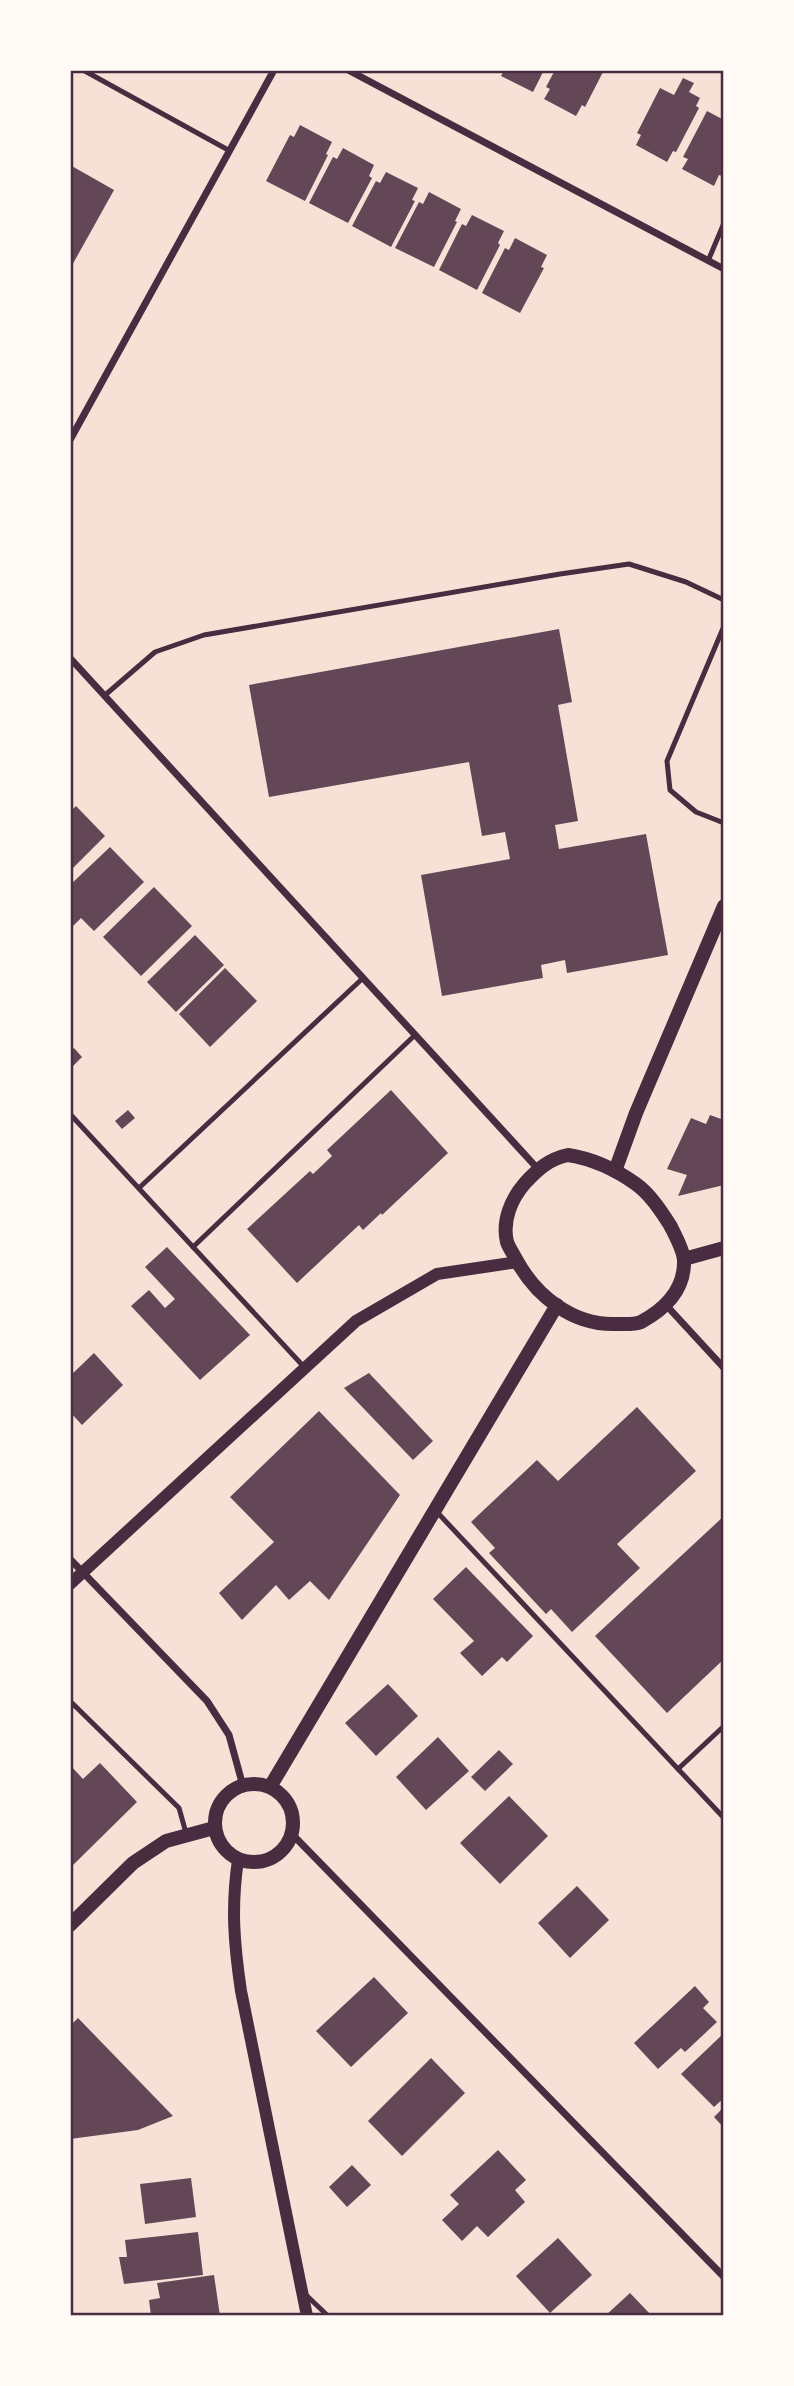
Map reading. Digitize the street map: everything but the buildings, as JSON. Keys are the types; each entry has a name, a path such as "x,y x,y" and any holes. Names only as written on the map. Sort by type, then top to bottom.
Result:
{"main road":[{"path":"615,1171 636,1113 724,906"},
{"path":"568,1155 589,1158 615,1171 638,1185 662,1212 677,1238 684,1259 679,1287 663,1310 637,1324 605,1324 574,1316 557,1306 545,1298 523,1272 507,1243 506,1218 516,1194 538,1169 553,1158 568,1155"},
{"path":"684,1259 724,1248"},
{"path":"270,1787 557,1306"},
{"path":"256,1784 270,1787 281,1795 289,1806 293,1819 286,1846 277,1855 264,1861 251,1863 237,1860 226,1852 214,1828 221,1801 230,1791 243,1786 256,1784"},
{"path":"70,1926 133,1863 166,1841 214,1828"}],"street":[{"path":"70,440 274,70"},
{"path":"348,70 724,269"},
{"path":"70,658 538,1169"},
{"path":"70,1584 356,1321 437,1274 518,1262"},
{"path":"666,1305 724,1368"},
{"path":"70,1559 207,1702 229,1735 243,1786"},
{"path":"291,1833 724,2277"},
{"path":"237,1860 233,1939 241,1991 307,2316"}],"lane":[{"path":"83,70 230,151"},
{"path":"708,261 724,223"},
{"path":"104,696 155,652 204,635 560,574 629,564 686,582 724,600"},
{"path":"724,626 667,761 670,790 696,812 724,823"},
{"path":"139,1188 363,978"},
{"path":"193,1247 415,1035"},
{"path":"70,1114 306,1368"},
{"path":"434,1510 724,1818"},
{"path":"70,1701 179,1808 187,1835"},
{"path":"678,1769 724,1726"},
{"path":"302,2292 328,2316"}]}
